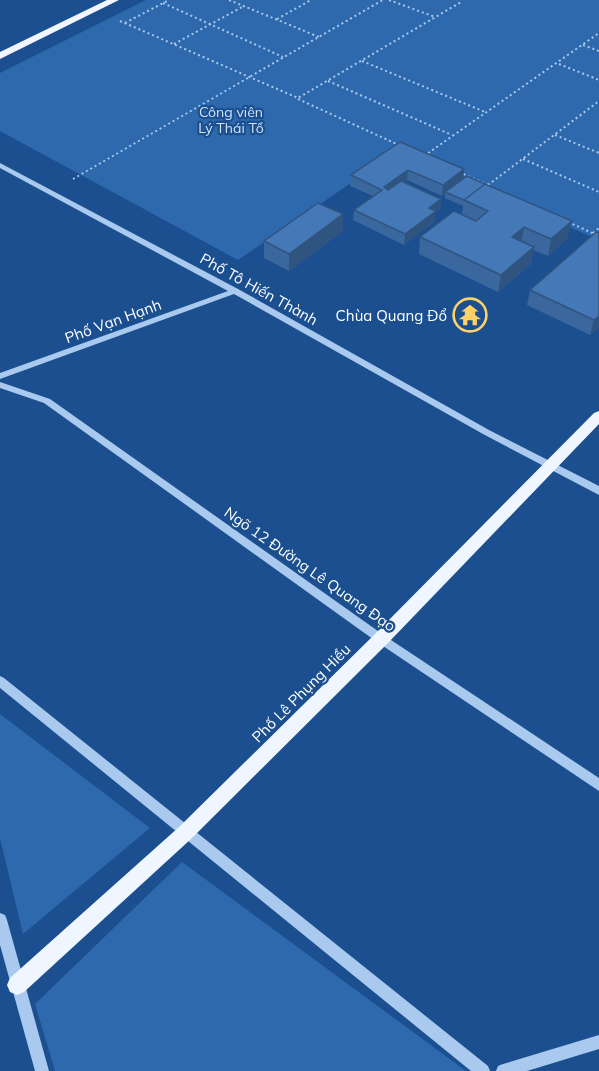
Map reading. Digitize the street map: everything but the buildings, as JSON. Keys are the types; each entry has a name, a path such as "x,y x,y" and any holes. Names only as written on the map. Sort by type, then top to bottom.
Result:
{"main road":[{"path":"0,56 114,0"},
{"name":"Phố Lê Phụng Hiểu","path":"17,985 185,832 381,639 599,416"}],"street":[{"name":"Phố Tô Hiến Thành","path":"0,165 235,291 486,432 599,491"},
{"name":"Phố Vạn Hạnh","path":"0,376 235,291"},
{"name":"Ngõ 12 Đường Lê Quang Đạo","path":"0,385 47,401 381,639 599,785"},
{"path":"0,681 483,1071"},
{"path":"0,920 42,1071"},
{"path":"502,1071 599,1042"}],"path":[{"path":"125,23 169,0"},
{"path":"229,0 319,37"},
{"path":"276,20 311,0"},
{"path":"73,179 383,0"},
{"path":"389,0 435,17"},
{"path":"457,0 462,1"},
{"path":"298,98 462,1"},
{"path":"163,3 284,57"},
{"path":"174,44 244,6"},
{"path":"115,19 298,98 403,147"},
{"path":"434,161 424,156 599,33"},
{"path":"583,45 599,51"},
{"path":"361,61 485,112"},
{"path":"558,63 599,80"},
{"path":"327,81 452,135"},
{"path":"488,185 599,101"},
{"path":"555,135 599,153"},
{"path":"523,159 599,192"},
{"path":"456,171 495,189"},
{"path":"560,218 599,236"},
{"path":"593,233 599,228"}],"green space":[{"name":"Công viên Lý Thái Tổ","path":"146,0 599,0 599,240 398,151 238,260 0,131 0,73"},
{"path":"0,714 150,828 23,934 0,838"},
{"path":"182,862 466,1071 55,1071 35,1004"}],"place":[{"name":"Chùa Quang Đổ","path":"470,315"}]}
